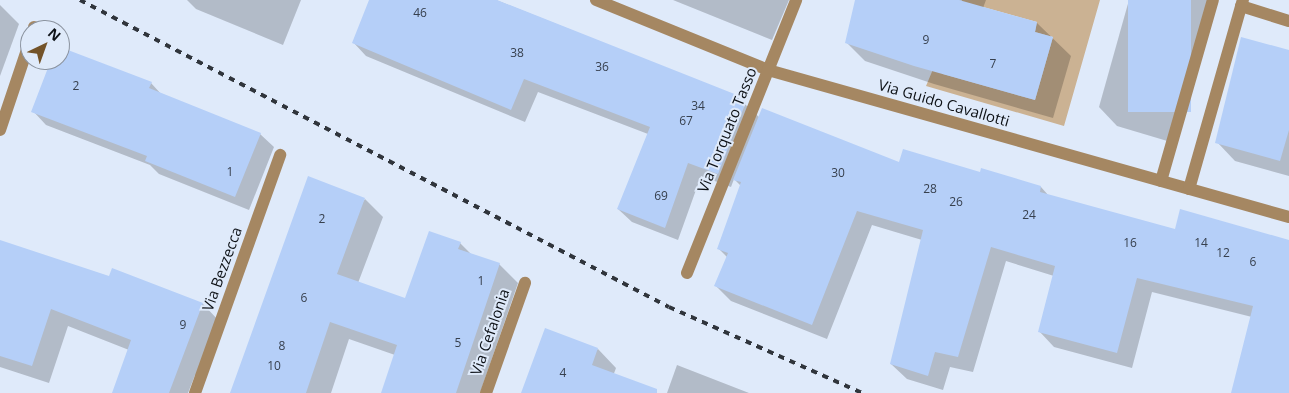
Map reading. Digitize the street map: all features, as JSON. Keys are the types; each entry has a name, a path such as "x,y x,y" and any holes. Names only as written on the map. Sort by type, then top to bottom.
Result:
{"street":[{"name":"Via Guido Cavallotti","path":"596,0 768,70 1289,217"},
{"name":"Via Torquato Tasso","path":"687,272 796,0"},
{"path":"1161,181 1212,0"},
{"path":"1189,189 1242,3 1289,21"},
{"path":"0,130 20,70"},
{"name":"Via Bezzecca","path":"195,393 280,155"},
{"name":"Via Cefalonia","path":"486,393 525,283"}],"shaded area":[{"path":"962,0 1100,0 1064,126 926,86","holes":["983,7 1037,22 1035,32 1053,37 1035,100 943,74 959,16"]}],"building":[{"path":"369,0 497,0 737,95 736,98 746,102 718,174 688,163 665,228 617,209 650,127 524,79 511,110 352,43"},
{"path":"855,0 959,0 1037,22 1035,32 1053,37 1035,100 914,66 845,43"},
{"path":"1128,0 1191,0 1191,112 1128,112"},
{"path":"1241,37 1289,50 1289,130 1280,161 1215,143"},
{"path":"70,51 152,82 149,88 261,133 235,197 145,161 147,156 31,112 47,70 70,70"},
{"path":"762,108 899,162 903,149 980,172 981,168 1041,186 1040,192 1175,229 1180,209 1289,240 1289,393 1231,393 1253,306 1137,278 1117,353 1038,332 1055,266 991,247 958,357 935,352 928,376 890,364 923,230 857,211 812,325 714,286 728,253 717,249 741,182 733,180"},
{"path":"308,176 365,198 337,274 405,298 429,231 461,242 458,249 500,263 456,393 381,393 397,345 330,322 306,393 230,393"},
{"path":"0,240 109,276 112,268 203,303 169,393 112,393 131,340 51,309 32,366 0,356"},
{"path":"545,328 598,348 592,365 657,389 657,393 521,393"}],"railway":[{"path":"80,0 669,307 862,393"}]}
